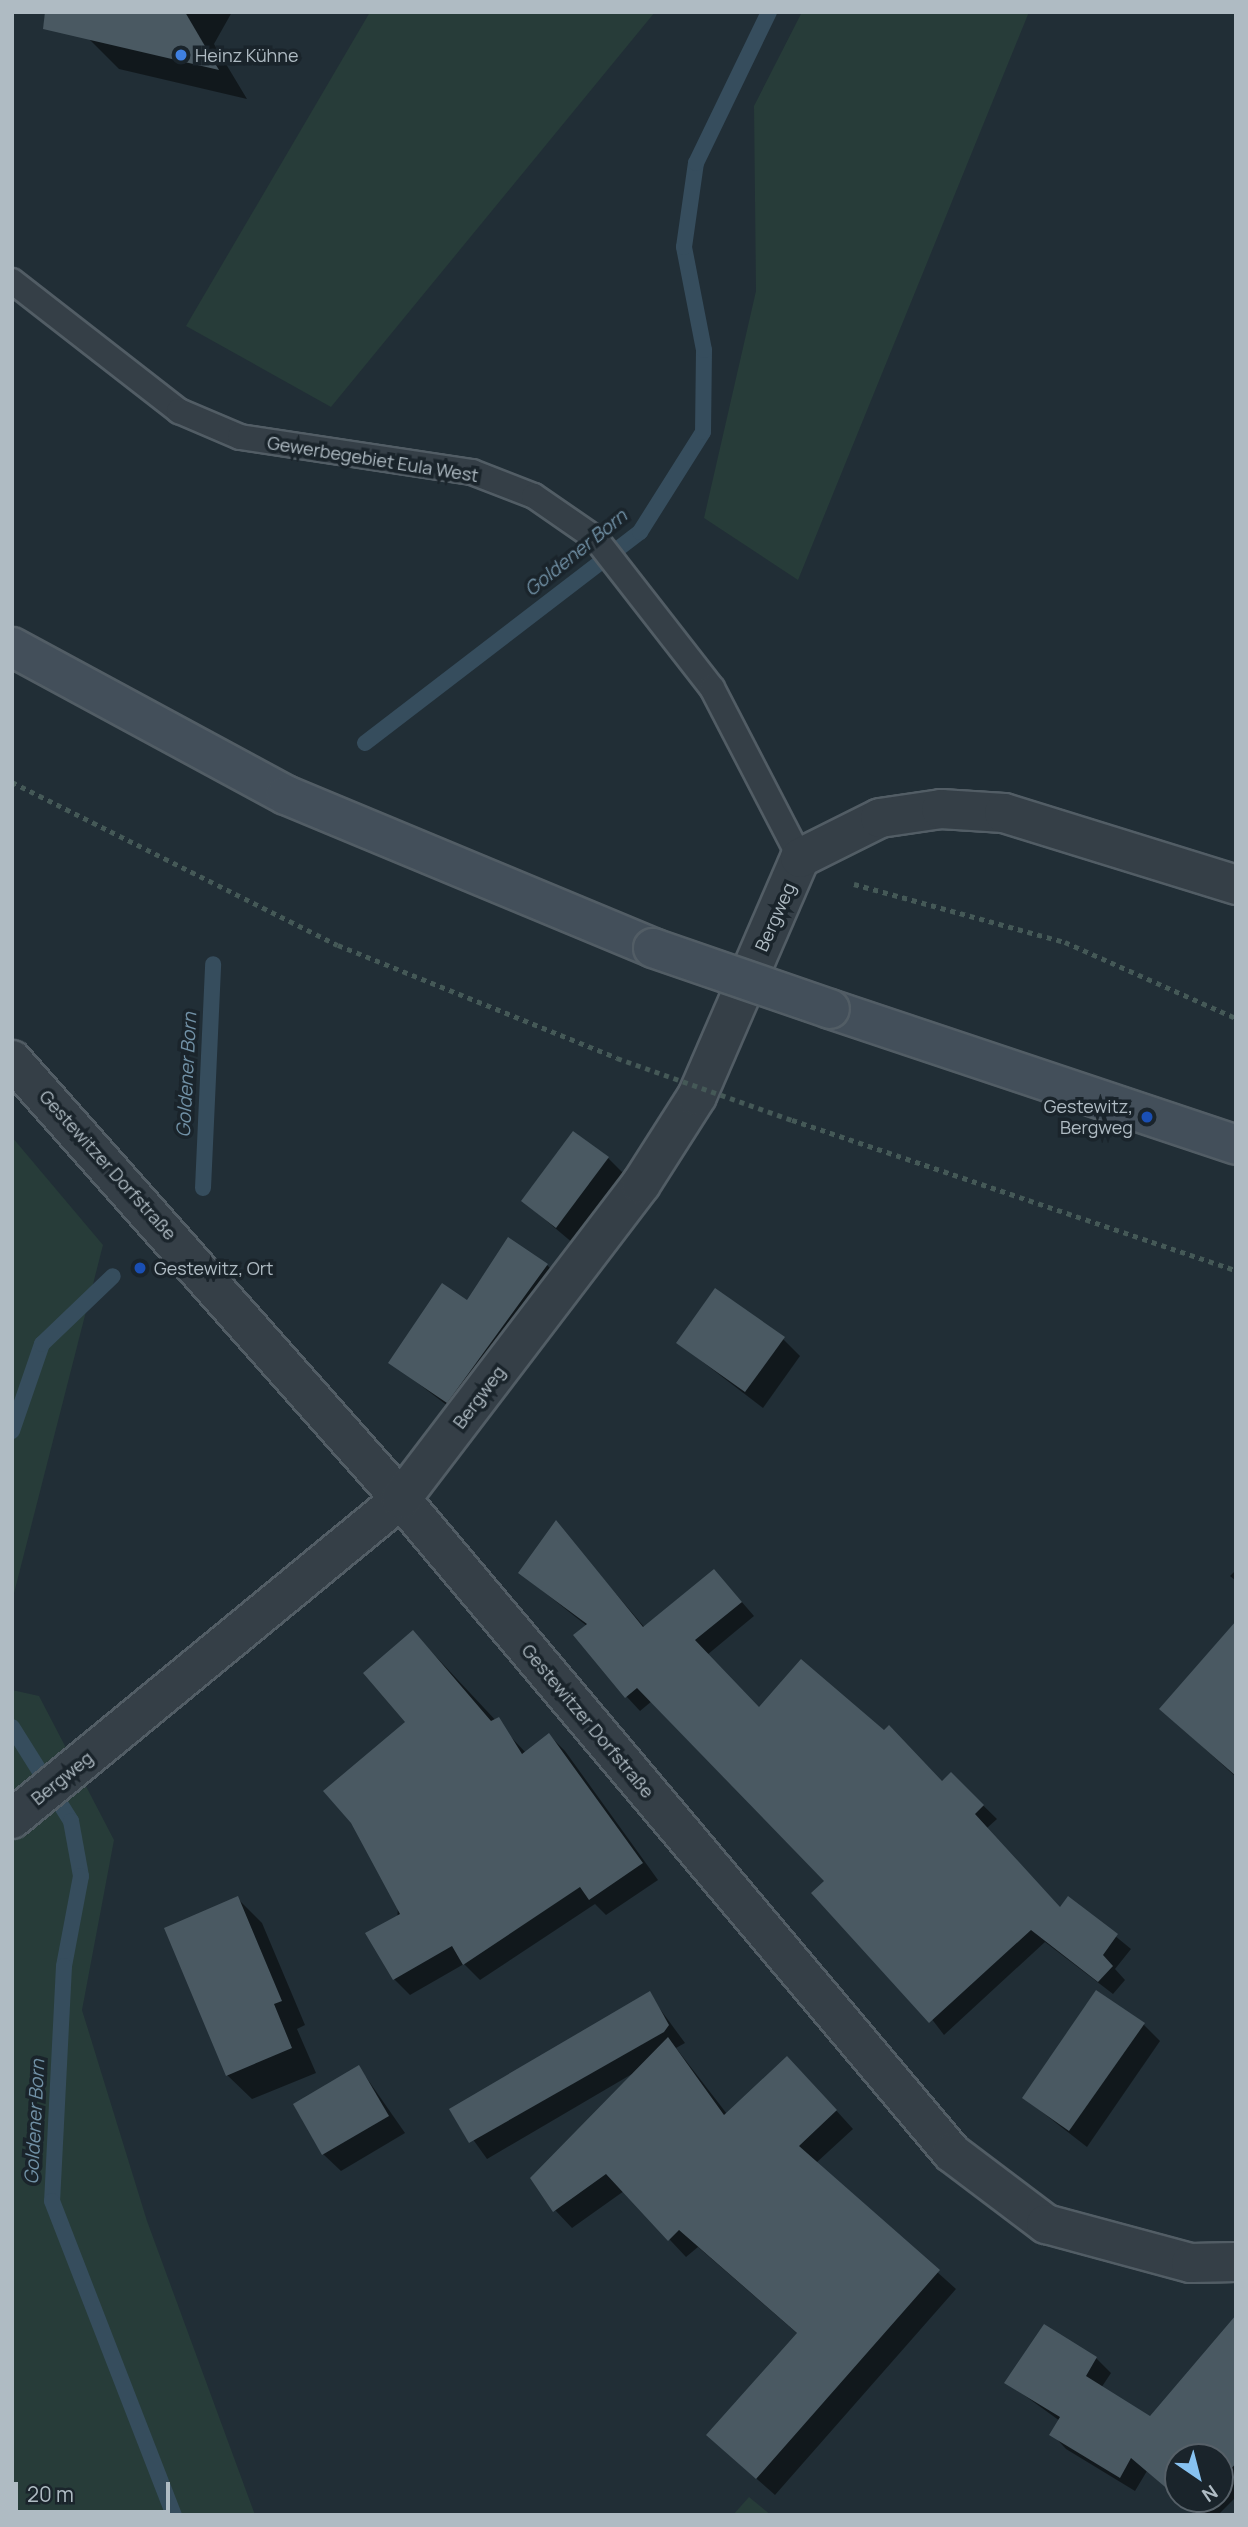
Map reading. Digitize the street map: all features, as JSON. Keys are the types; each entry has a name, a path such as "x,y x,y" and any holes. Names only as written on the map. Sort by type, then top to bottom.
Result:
{"main road":[{"path":"12,647 286,794 653,948 1236,1145"}],"street":[{"path":"800,858 880,818 941,808 1004,813 1236,885"},
{"name":"Bergweg","path":"22,1811 401,1499 641,1184 707,1087 800,858"},
{"name":"Gestewitzer Dorfstraße","path":"12,1060 401,1499 952,2153 1046,2224 1191,2263 1236,2262"}],"lane":[{"name":"Gewerbegebiet Eula West","path":"12,281 179,411 240,437 472,472 534,496 596,539 628,576 712,688 800,858"}],"path":[{"path":"12,782 338,945 617,1058 1236,1270"},
{"path":"842,881 1065,942 1236,1018"}],"green space":[{"path":"370,12 655,12 331,407 186,326"},
{"path":"802,12 1029,12 798,580 704,518 756,291 754,106"},
{"path":"12,1137 103,1245 12,1601"},
{"path":"12,1690 39,1696 114,1840 82,2010 147,2221 255,2515 12,2515"},
{"path":"749,2497 771,2515 733,2515"}],"building":[{"name":"Heinz Kühne","path":"45,12 185,12 219,70 43,29"},
{"path":"573,1131 609,1157 556,1228 521,1201"},
{"path":"508,1237 548,1264 447,1403 388,1363 442,1283 467,1300"},
{"path":"715,1288 785,1337 745,1392 676,1343"},
{"path":"556,1520 643,1627 714,1569 742,1602 695,1640 759,1707 801,1659 884,1730 889,1725 942,1781 951,1772 984,1805 975,1814 1060,1907 1068,1896 1118,1934 1103,1955 1113,1966 1098,1982 1031,1930 929,2023 811,1893 824,1881 637,1688 625,1698 573,1635 587,1624 518,1573"},
{"path":"1236,1621 1236,1776 1159,1709"},
{"path":"413,1630 491,1721 499,1717 522,1754 549,1733 643,1863 589,1900 580,1887 463,1965 452,1946 393,1980 365,1933 400,1914 351,1823 323,1791 405,1722 363,1673"},
{"path":"238,1896 282,2001 274,2004 292,2048 226,2076 164,1928"},
{"path":"1096,1990 1145,2023 1069,2131 1022,2098"},
{"path":"650,1991 669,2025 664,2032 469,2143 449,2109"},
{"path":"668,2037 724,2115 787,2056 837,2110 799,2146 940,2270 756,2479 706,2435 797,2333 679,2230 668,2241 606,2174 553,2212 530,2178"},
{"path":"359,2065 389,2116 322,2155 293,2104"},
{"path":"1236,2315 1236,2463 1234,2465 1234,2443 1164,2443 1164,2486 1131,2458 1120,2478 1049,2435 1060,2417 1004,2383 1044,2324 1097,2357 1086,2376 1150,2416"}],"waterway":[{"name":"Goldener Born","path":"365,743 640,532 703,432 704,350 684,247 696,163 769,12"},
{"name":"Goldener Born","path":"203,1188 213,964"},
{"name":"Goldener Born","path":"12,1431 42,1344 113,1276"},
{"name":"Goldener Born","path":"12,1727 71,1821 81,1876 64,1966 52,2201 174,2515"}],"place":[{"name":"Heinz Kühne","path":"181,55"},
{"name":"Gestewitz, Bergweg","path":"1147,1117"},
{"name":"Gestewitz, Ort","path":"140,1268"}]}
